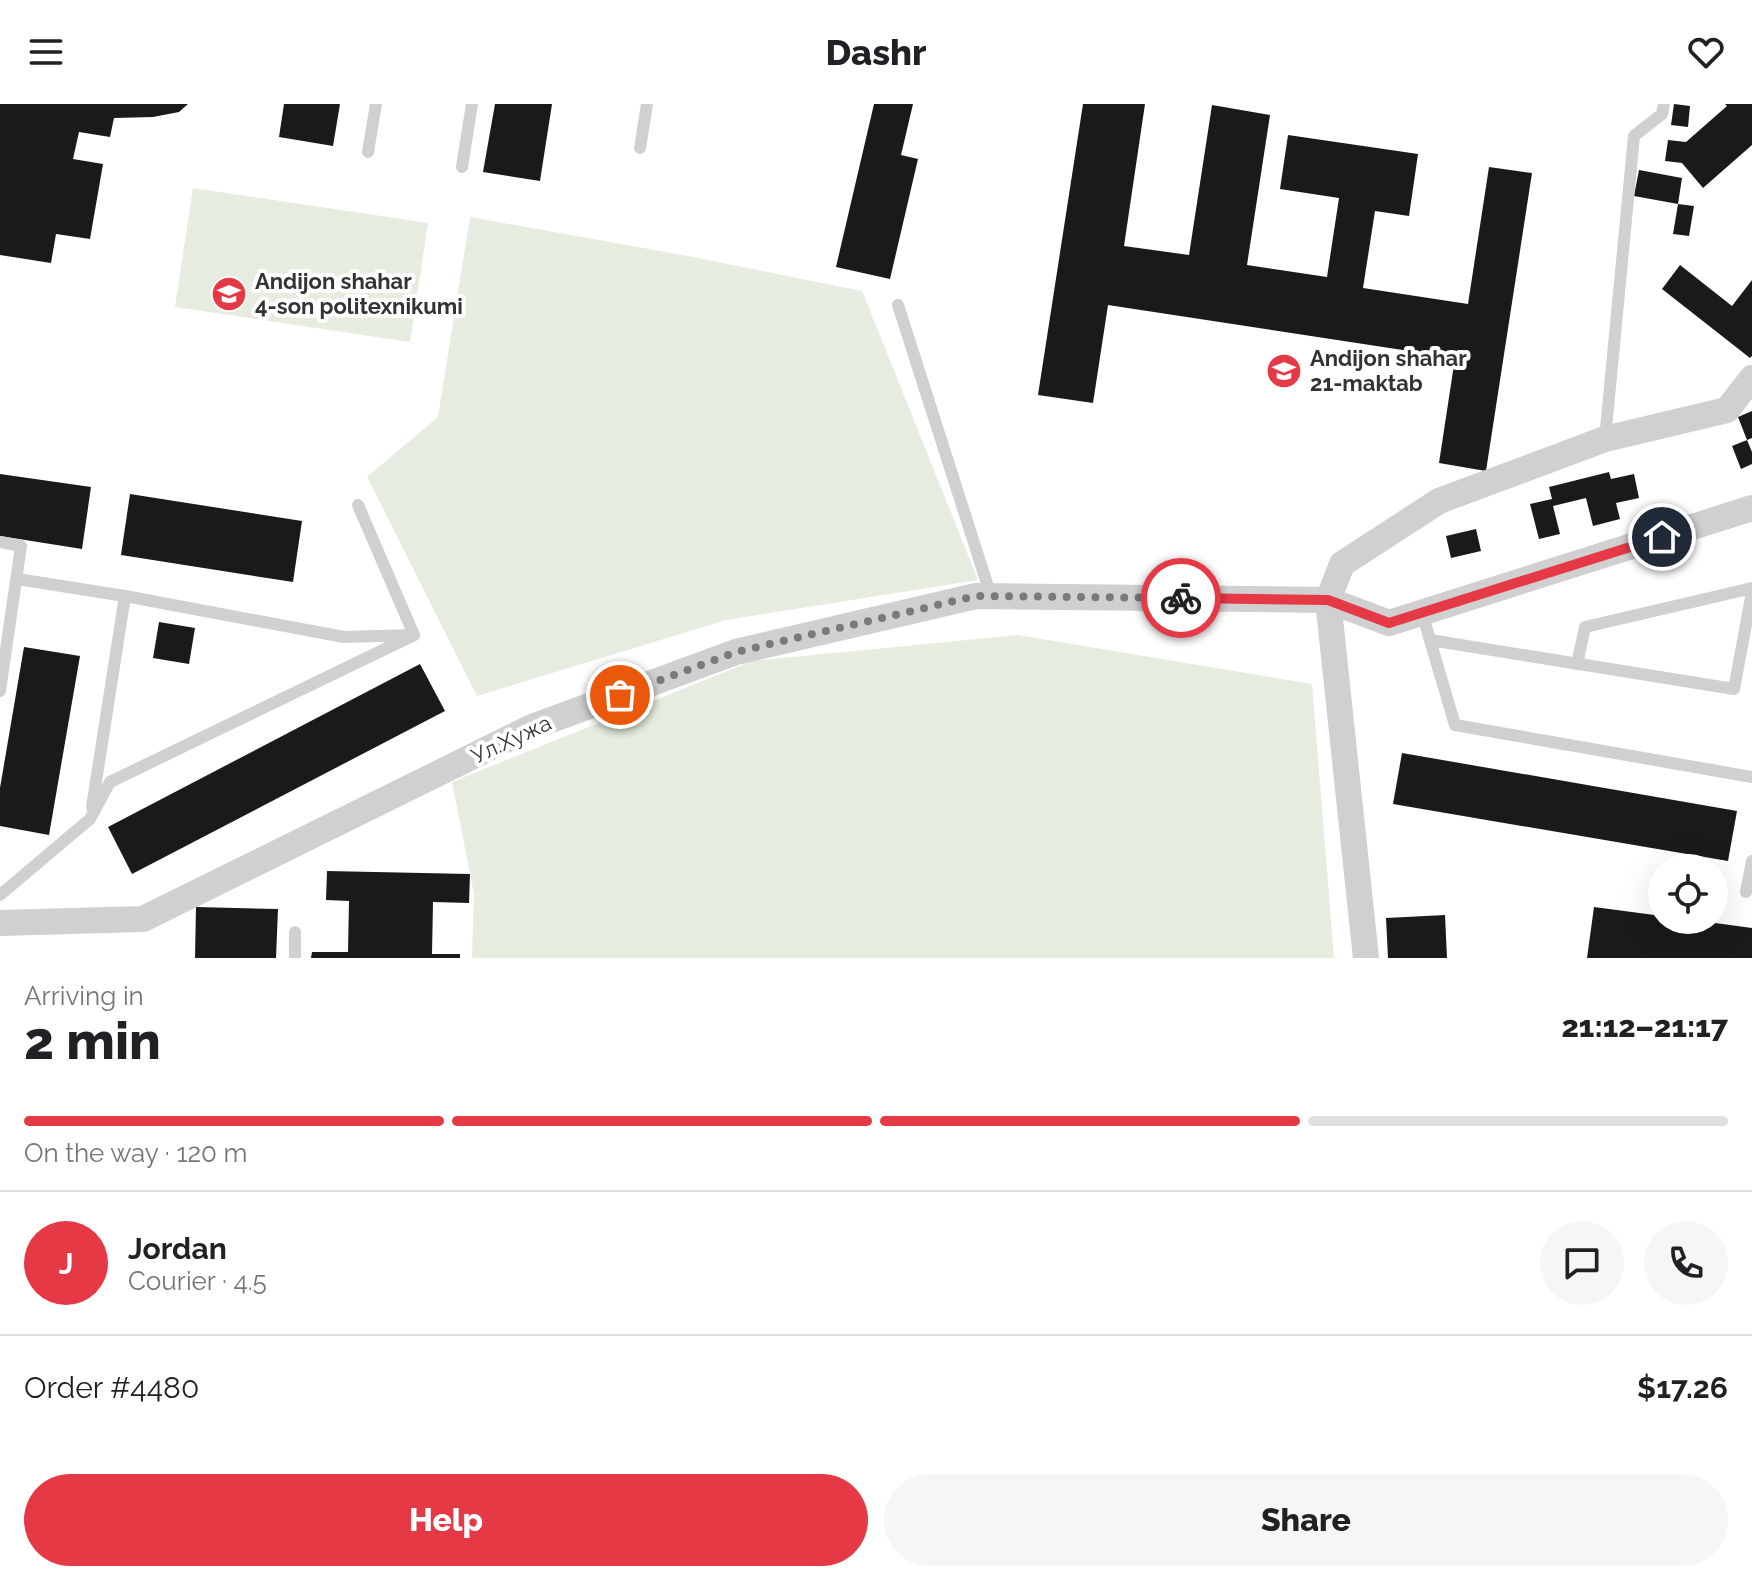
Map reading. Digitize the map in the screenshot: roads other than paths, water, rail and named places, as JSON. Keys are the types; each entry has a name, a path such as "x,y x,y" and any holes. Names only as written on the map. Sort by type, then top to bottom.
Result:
{"street":[{"path":"1366,958 1328,600 1342,564 1439,501 1605,439 1727,410 1752,378"},
{"name":"Ул.Хужа","path":"0,923 143,919 532,727 736,652 976,596 1328,600 1389,623 1752,508"}],"lane":[{"path":"368,152 376,104"},
{"path":"462,167 472,104"},
{"path":"640,148 647,104"},
{"path":"1605,439 1634,136 1662,114 1664,104"},
{"path":"898,305 991,596"},
{"path":"358,505 414,635"},
{"path":"0,542 21,546 0,691"},
{"path":"17,579 344,637 414,635"},
{"path":"1430,640 1577,664 1734,689 1752,590 1585,627 1577,664"},
{"path":"90,819 125,596"},
{"path":"1422,613 1455,725 1752,777"},
{"path":"0,895 90,819 110,782 414,635"},
{"path":"1746,892 1752,861"},
{"path":"295,932 295,958"}],"place":[{"name":"Andijon shahar 4-son politexnikumi","path":"229,294"},
{"name":"Andijon shahar 21-maktab","path":"1284,371"}]}
